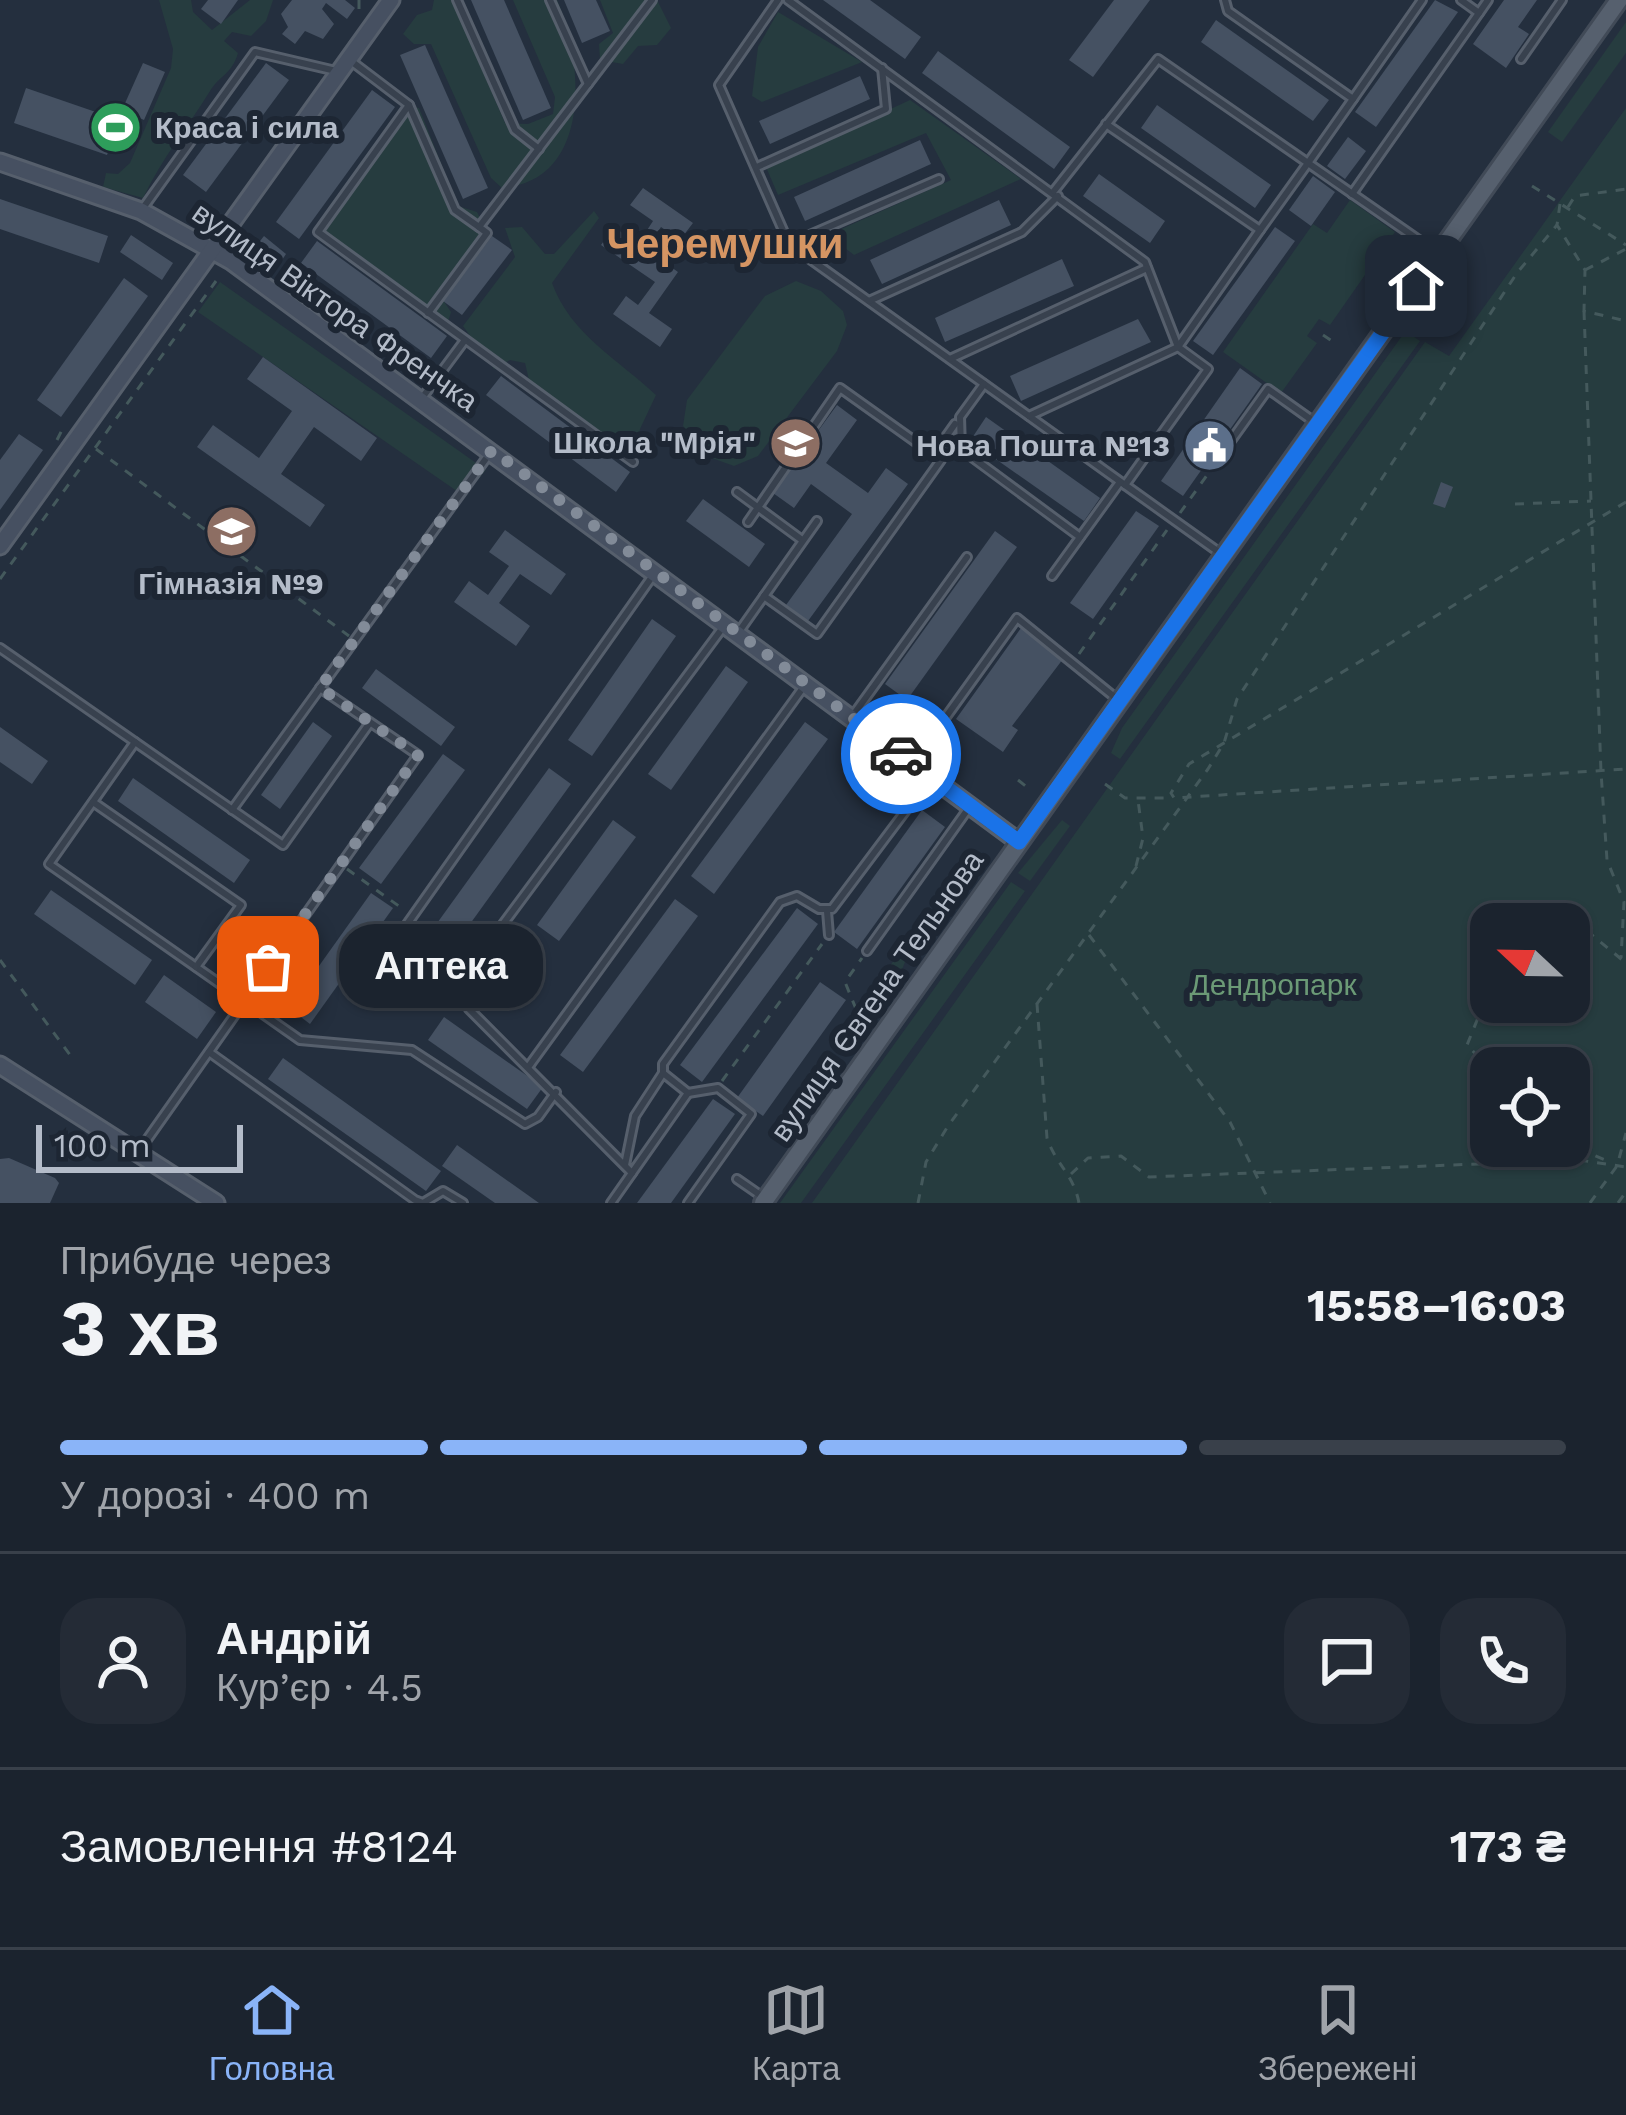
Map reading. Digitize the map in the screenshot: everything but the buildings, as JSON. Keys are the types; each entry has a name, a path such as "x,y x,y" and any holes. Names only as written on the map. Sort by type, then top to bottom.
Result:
{"main road":[{"name":"вулиця Євгена Тельнова","path":"765,1201 1619,0"}],"street":[{"path":"0,546 392,0"},
{"name":"вулиця Віктора Френчка","path":"0,162 141,211 212,249 422,398 1019,842"},
{"path":"0,1066 216,1203"}],"lane":[{"path":"457,0 515,130 538,149"},
{"path":"550,0 588,84"},
{"path":"479,227 652,0"},
{"path":"778,0 719,85 789,244 1224,556"},
{"path":"788,0 1056,193 1147,268 1178,347 1208,369 1052,576"},
{"path":"1225,0 1228,11 1353,99"},
{"path":"1029,416 1178,347 1422,0"},
{"path":"1461,0 1479,13"},
{"path":"1352,194 1488,0"},
{"path":"1521,59 1562,0"},
{"path":"141,211 255,52 344,65 409,105 455,211 487,233 428,313"},
{"path":"869,302 1022,232 1158,59 1439,254"},
{"path":"756,168 886,110 882,68"},
{"path":"409,105 318,232 633,462"},
{"path":"1106,124 1260,230"},
{"path":"789,244 939,179"},
{"path":"950,359 1147,268"},
{"path":"422,398 465,340"},
{"path":"932,454 985,384"},
{"path":"748,522 839,388 941,460 817,634 764,596"},
{"path":"1226,449 1268,389 1318,424"},
{"path":"960,417 957,440 965,454 1080,537"},
{"path":"232,810 492,450"},
{"path":"737,492 803,541"},
{"path":"632,1173 470,1009 466,974 818,521"},
{"path":"852,717 967,556"},
{"path":"466,974 405,927 656,572"},
{"path":"913,762 1017,618 1070,657 1071,666 1121,701"},
{"path":"0,648 283,845 370,722"},
{"path":"530,1066 806,683"},
{"path":"138,1152 418,755 320,688"},
{"path":"135,742 49,864 300,1040 412,1050 518,1122 532,1122 556,1092"},
{"path":"829,935 827,911 932,776"},
{"path":"93,802 241,904 196,967"},
{"path":"867,951 970,806"},
{"path":"625,1165 635,1116 663,1073 663,1064 780,902 797,896 827,911"},
{"path":"208,1052 415,1200 423,1203 443,1191 464,1203"},
{"path":"663,1073 688,1093"},
{"path":"611,1203 688,1093 718,1088 751,1114 688,1203"},
{"path":"736,1179 765,1201"}],"path":[{"path":"359,0 359,10"},
{"path":"1532,186 1626,247 1585,269"},
{"path":"1568,208 1575,196 1626,189"},
{"path":"918,1203 926,1162 948,1126 1225,743 1237,699 1517,274 1557,224 1560,204"},
{"path":"1557,224 1585,269 1600,772 1607,860 1624,902 1623,961"},
{"path":"0,579 216,281"},
{"path":"1584,311 1626,321"},
{"path":"1323,335 1332,341"},
{"path":"95,448 355,639"},
{"path":"1071,666 1226,449"},
{"path":"1515,503 1591,501"},
{"path":"1174,797 1180,771 1626,502"},
{"path":"1105,784 1138,800 1626,770"},
{"path":"1018,780 1032,791"},
{"path":"1136,868 1143,838 1138,800"},
{"path":"340,865 413,916"},
{"path":"1088,933 1104,962 1230,1122 1270,1203"},
{"path":"718,1088 829,935"},
{"path":"1590,937 1623,961"},
{"path":"856,1009 845,982 867,951"},
{"path":"0,960 73,1058"},
{"path":"1037,1002 1046,1138 1053,1156 1071,1174 1079,1203"},
{"path":"1590,1203 1617,1166 1626,1133"},
{"path":"1590,1153 1617,1166"},
{"path":"1071,1174 1088,1158 1121,1156 1149,1177 1558,1160 1626,1167"},
{"path":"1618,1203 1626,1192"}],"green space":[{"path":"159,0 191,0 193,12 212,30 250,0 273,0 266,21 251,36 232,32 224,41 238,53 235,60 210,91 143,198 103,187 106,173 118,174 130,163 171,68 173,49"},
{"path":"434,0 452,0 505,123 528,124 553,114 555,97 513,0 557,0 573,54 574,114 567,141 553,164 532,180 502,188 491,178 431,44 414,44 403,34 417,15 432,10"},
{"path":"600,0 657,0 671,28 657,45 638,46 623,64 600,60 599,44 613,33"},
{"path":"778,12 862,62 762,102 752,96 758,47"},
{"path":"1626,22 1626,53 1562,142 1548,132"},
{"path":"910,100 1021,179 854,255 828,235 951,180 926,133 778,195 766,167"},
{"path":"403,106 419,108 458,206 477,212 489,235 441,297 451,312 448,322 439,324 369,266 331,247 323,233 323,218"},
{"name":"Дендропарк","path":"1626,108 1626,1203 812,1203 1425,342 1449,356"},
{"path":"1350,200 1395,232 1330,325 1319,319 1307,336 1317,343 1281,393 1223,352 1313,224 1327,233"},
{"path":"594,211 599,218 552,283 583,332 656,395 640,429 636,457 621,457 529,380 525,363 510,360 494,369 463,326 515,257 505,228 522,227 545,254 554,254"},
{"path":"1442,280 1456,290 1426,332 1412,322"},
{"path":"796,281 821,291 843,311 847,325 837,351 758,456 734,466 709,457 683,426 687,400 765,296"},
{"path":"220,282 486,470 464,496 198,312"},
{"path":"1402,336 1420,341 1120,759 1111,753 1122,728"},
{"path":"1062,820 1070,826 1030,881 1018,873"},
{"path":"1011,882 1025,891 801,1203 780,1203"},
{"path":"904,946 910,950 896,984 873,1016 856,1014"}],"way so far":[{"path":"268,967 418,755 320,688 492,450 901,754"}],"place":[{"name":"Краса і сила","path":"116,128"},
{"name":"Школа \"Мрія\"","path":"795,443"},
{"name":"Нова Пошта №13","path":"1209,446"},
{"name":"Гімназія №9","path":"231,532"},
{"name":"Аптека","path":"268,967"}],"district":[{"name":"Черемушки","path":"725,243"}],"route":[{"path":"901,754 1019,842 1416,286"}]}
